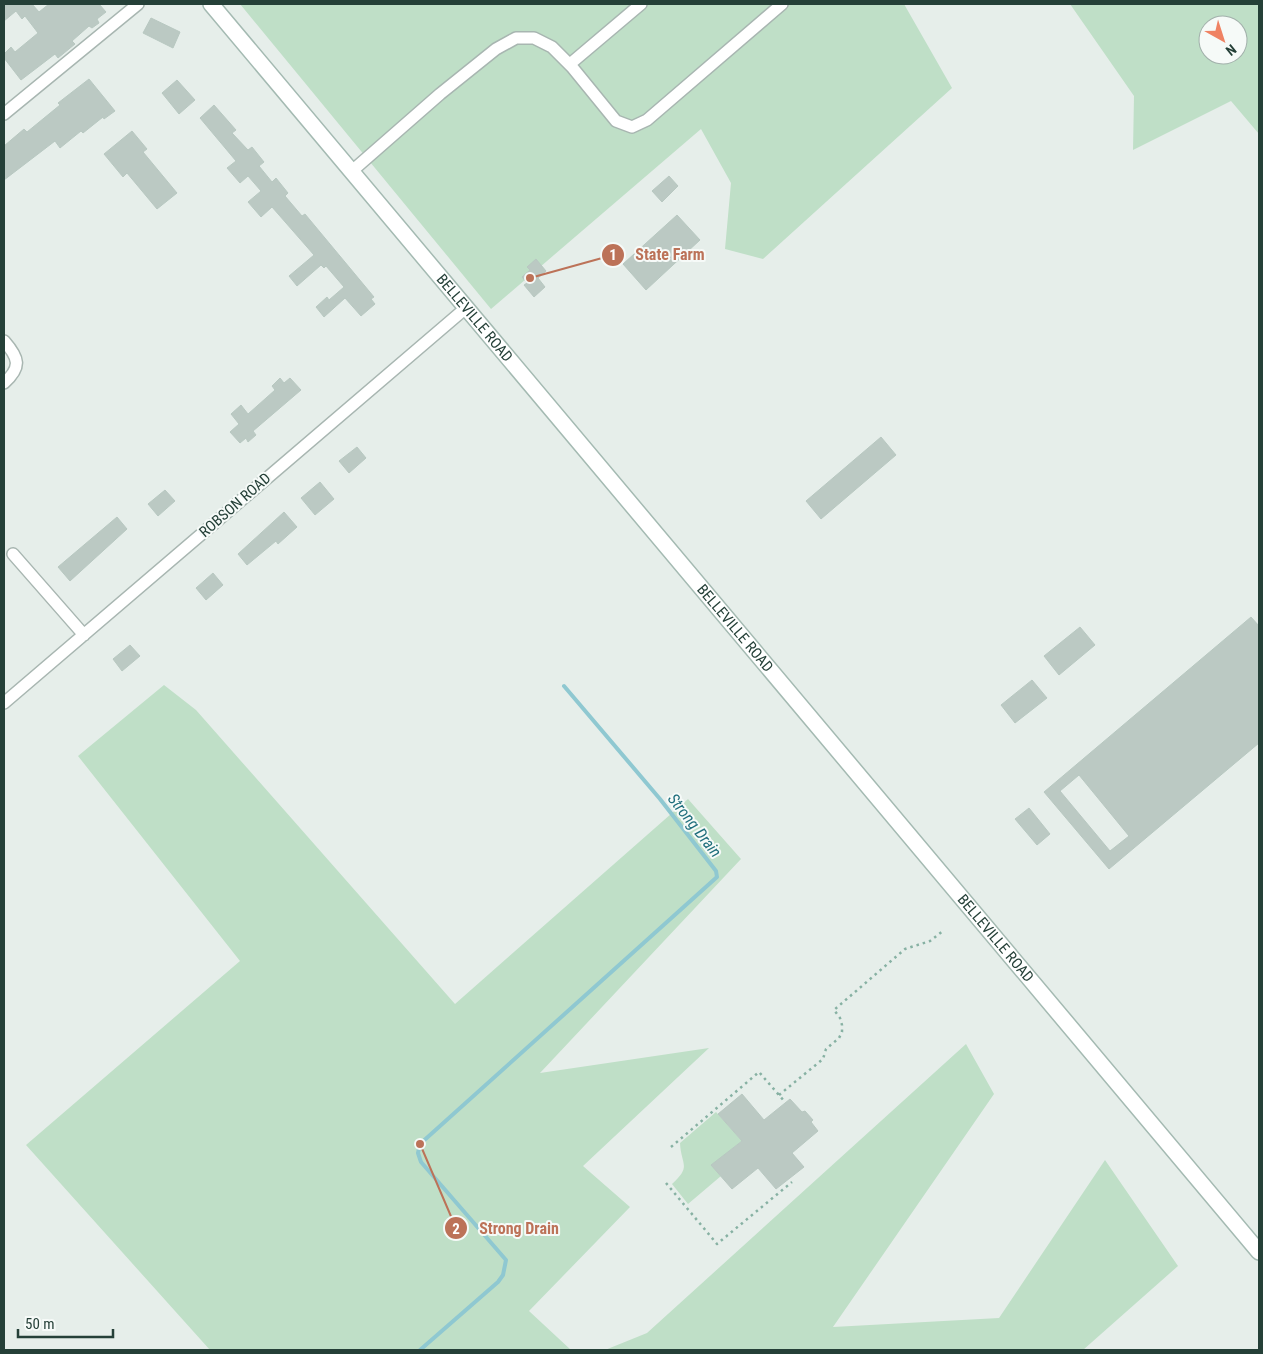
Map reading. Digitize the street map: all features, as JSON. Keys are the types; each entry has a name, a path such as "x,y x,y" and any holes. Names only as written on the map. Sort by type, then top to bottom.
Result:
{"main road":[{"name":"BELLEVILLE ROAD","path":"211,4 1259,1252"}],"street":[{"path":"570,64 641,4"},
{"path":"352,171 447,89 496,50 516,38 534,38 552,47 570,64 616,121 632,127 647,120 782,4"},
{"path":"4,114 135,5"},
{"name":"ROBSON ROAD","path":"4,703 467,307"},
{"path":"4,341 13,352 16,366 14,373 4,382"},
{"path":"14,554 84,635"}],"path":[{"path":"778,1095 823,1059 826,1049 839,1038 842,1032 842,1025 840,1018 834,1010 904,949 930,941 944,930"},
{"path":"671,1147 759,1072 785,1102"},
{"path":"666,1183 717,1244 792,1182"}],"green space":[{"path":"240,4 904,4 952,88 763,259 725,249 731,183 701,129 491,309"},
{"path":"1070,4 1259,4 1259,134 1231,101 1133,150 1134,96"},
{"path":"164,685 196,710 455,1004 688,799 741,859 540,1073 709,1048 583,1166 630,1207 529,1311 571,1350 210,1350 26,1145 240,961 78,756"},
{"path":"966,1044 994,1094 833,1327 999,1318 1105,1160 1178,1266 1083,1350 605,1350 647,1333"},
{"path":"716,1112 742,1141 712,1165 721,1176 688,1204 672,1184 684,1169 680,1143"}],"building":[{"path":"4,4 32,4 39,12 49,4 99,4 106,12 97,19 99,23 92,28 89,26 72,41 75,44 58,58 55,54 21,80 4,58 4,54 11,47 15,52 38,33 25,16 22,19 16,11 4,21"},
{"path":"151,18 180,32 173,48 143,33"},
{"path":"89,79 115,111 104,119 103,117 83,133 81,131 60,148 55,141 4,180 4,146 24,129 27,132 60,105 58,103"},
{"path":"177,80 195,100 179,114 162,93"},
{"path":"214,105 236,130 232,133 248,150 252,147 264,162 259,166 272,182 276,178 288,193 285,196 302,216 305,214 374,297 371,299 375,304 361,316 345,298 324,317 316,307 327,297 329,300 344,287 326,266 324,268 321,265 297,286 289,276 314,255 272,207 261,217 248,202 261,191 248,176 240,183 227,168 236,161 200,118"},
{"path":"132,131 147,149 143,152 177,193 157,209 127,173 123,177 104,154"},
{"path":"669,176 678,186 662,202 652,191"},
{"path":"677,215 700,240 646,290 623,264"},
{"path":"536,259 546,271 538,278 545,287 534,297 524,285 527,283 522,277 530,270 527,267"},
{"path":"280,378 284,383 290,378 301,390 253,431 256,435 248,442 246,438 240,443 230,432 239,424 231,414 241,405 248,414 275,390 272,386"},
{"path":"881,437 896,455 821,519 806,501"},
{"path":"357,447 366,458 349,473 339,461"},
{"path":"320,482 334,499 315,515 301,498"},
{"path":"165,490 175,501 158,516 148,504"},
{"path":"284,512 297,527 278,544 276,541 247,565 238,554"},
{"path":"117,517 127,529 70,581 58,567"},
{"path":"213,573 223,585 206,600 196,588"},
{"path":"1251,617 1259,626 1259,743 1109,869 1044,792","holes":["1079,775 1129,836 1110,851 1060,791"]},
{"path":"1080,627 1095,645 1059,675 1044,656"},
{"path":"130,645 140,656 122,671 113,659"},
{"path":"1032,680 1047,698 1015,723 1001,705"},
{"path":"1029,808 1050,834 1037,845 1015,819"},
{"path":"742,1094 764,1120 790,1099 802,1112 805,1111 813,1120 811,1122 818,1131 792,1153 804,1167 776,1189 758,1168 732,1189 711,1165 742,1141 718,1114"}],"waterway":[{"name":"Strong Drain","path":"420,1350 498,1282 503,1275 506,1260 421,1162 418,1153 420,1144 717,877 716,871 660,799 564,686"}],"place":[{"name":"State Farm","path":"530,278"},
{"name":"Strong Drain","path":"420,1144"}]}
